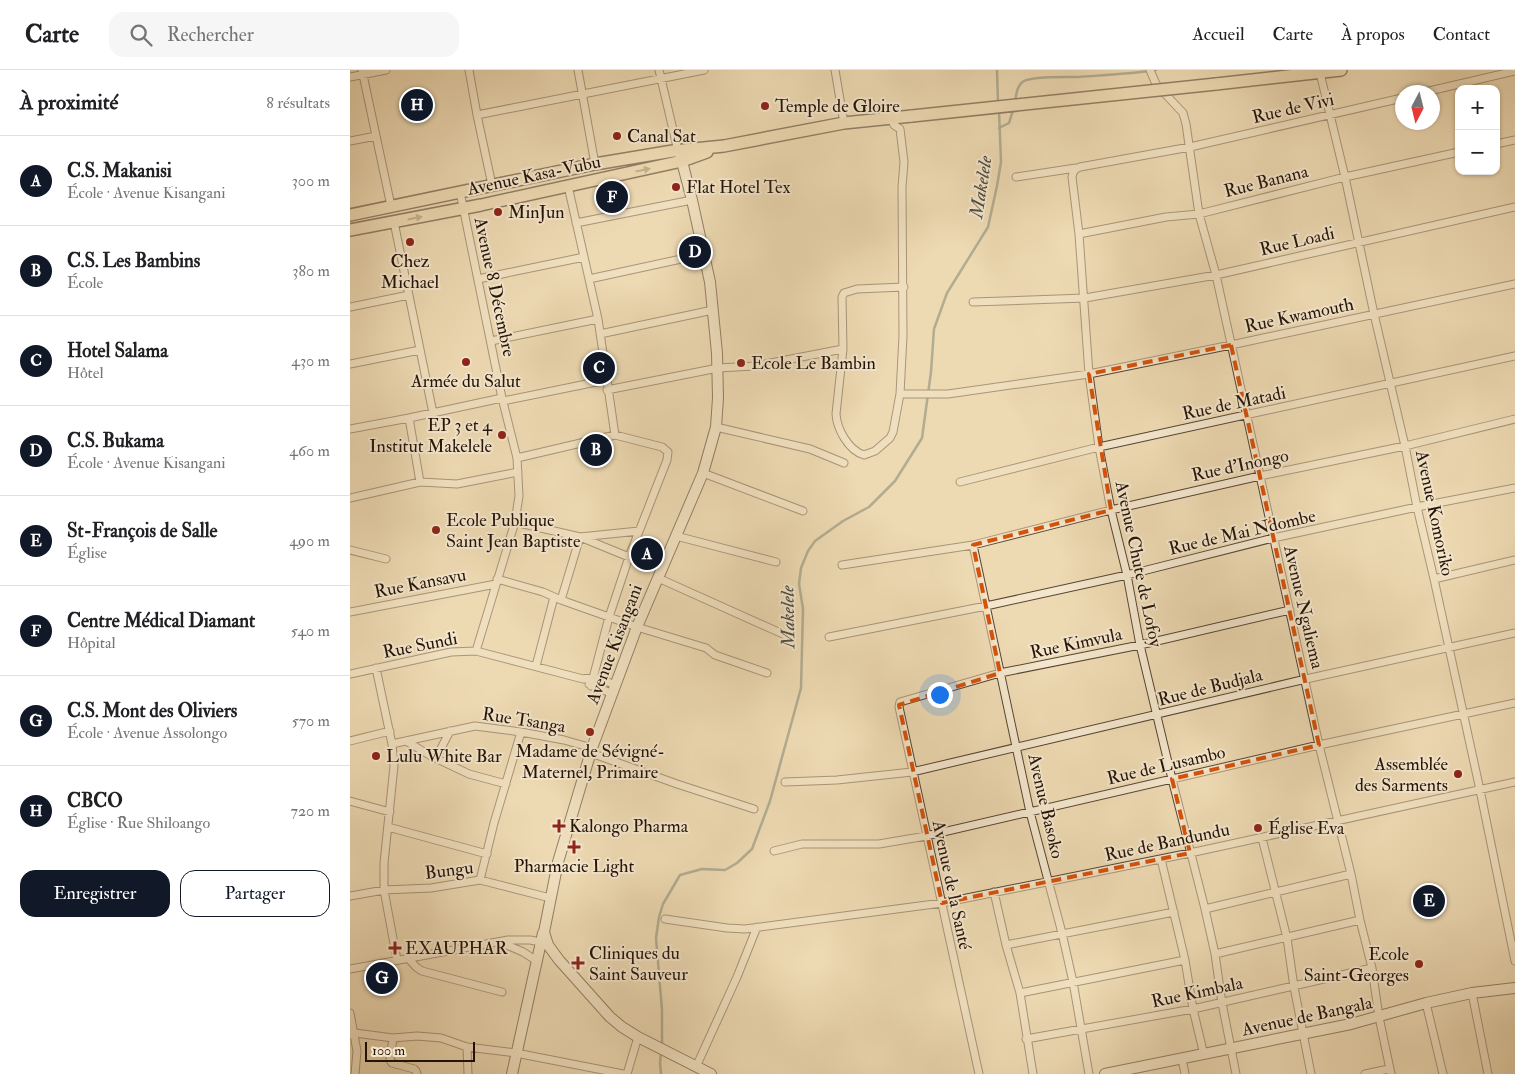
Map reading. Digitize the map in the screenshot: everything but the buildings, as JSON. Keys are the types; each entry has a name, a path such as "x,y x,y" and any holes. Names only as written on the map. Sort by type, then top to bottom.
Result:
{"main road":[{"path":"1320,73 1341,70"},
{"name":"Avenue Kasa-Vubu","path":"350,230 463,209 568,186 724,146 844,124 1320,73"},
{"name":"Avenue Kasa-Vubu","path":"350,215 596,164 680,156"}],"street":[{"path":"350,77 363,72 386,70"},
{"path":"469,70 492,185"},
{"path":"578,70 596,164"},
{"path":"659,70 680,156"},
{"path":"477,115 704,70"},
{"path":"835,70 844,124"},
{"name":"Avenue Ngaliema","path":"1150,70 1153,79 1161,90 1183,113 1190,147 1199,214 1216,275 1319,745 1372,968 1379,1017 1390,1071"},
{"path":"1440,88 1515,71"},
{"path":"363,72 392,206"},
{"name":"Avenue Komoriko","path":"1320,73 1346,177 1374,314 1405,446 1480,790 1515,961"},
{"name":"Rue de Vivi","path":"1190,147 1395,100"},
{"path":"891,118 894,125 900,129 904,162 902,187 904,287 900,394 893,432 890,438 875,451 867,455 861,454 838,429 836,414 843,349 842,296 844,293 857,289 904,287"},
{"path":"350,141 376,136"},
{"path":"1500,143 1515,140"},
{"path":"1016,177 1190,147"},
{"name":"Rue Banana","path":"1080,234 1166,217 1199,214 1346,177 1455,153"},
{"name":"Avenue Kisangani","path":"512,1074 559,857 591,750 637,627 703,473 712,448 716,427 718,368 713,310 704,254 680,156"},
{"name":"Avenue Chute de Lofoy","path":"1076,168 1072,177 1080,234 1089,374 1099,447 1156,715 1215,954 1222,1003 1236,1074"},
{"path":"568,186 598,319 615,435"},
{"name":"Avenue 8 Décembre","path":"460,192 502,400 517,458 520,496 515,522 476,650"},
{"path":"576,223 692,200"},
{"name":"Rue Loadi","path":"973,302 1085,298 1216,275 1515,207"},
{"path":"394,222 433,413"},
{"path":"589,279 704,254"},
{"path":"478,280 584,257"},
{"name":"Rue Kwamouth","path":"900,394 948,394 1089,374 1231,346 1515,284"},
{"path":"350,307 409,294"},
{"path":"600,334 713,310"},
{"path":"491,341 598,319"},
{"path":"607,390 718,368 754,366 843,349"},
{"path":"350,364 420,350"},
{"name":"Rue de Matadi","path":"960,482 1099,447 1515,356"},
{"path":"350,429 606,380"},
{"path":"409,418 420,482"},
{"name":"Rue d'Inongo","path":"842,565 973,545 1111,510 1260,476 1405,446 1515,419"},
{"path":"716,427 810,449 844,463"},
{"path":"517,458 615,435 662,447 668,452 667,460 629,557 609,617 591,686"},
{"path":"350,498 420,482 457,484 518,472"},
{"path":"703,473 803,511"},
{"name":"Rue de Mai Ndombe","path":"829,637 986,606 1127,575 1273,538 1515,488"},
{"path":"515,522 580,537 629,557"},
{"path":"580,537 639,531"},
{"path":"676,536 776,562"},
{"path":"536,666 580,537"},
{"name":"Avenue Basoko","path":"973,545 1030,812 1073,982 1089,1074"},
{"path":"350,550 386,560"},
{"path":"1434,579 1514,562"},
{"path":"658,578 785,635"},
{"name":"Rue Kansavu","path":"350,612 496,582 558,599 637,627 706,648 715,655 767,673"},
{"name":"Rue Kimvula","path":"900,702 1000,673 1140,645 1290,610"},
{"name":"Rue de Budjala","path":"785,782 837,780 912,772 1306,679 1515,633"},
{"name":"Rue Sundi","path":"350,674 451,652 476,650 583,679 591,686 614,689"},
{"path":"376,668 390,732 394,766 384,863 384,890 386,909 397,960"},
{"name":"Rue Sundi","path":"583,679 594,677 614,689"},
{"name":"Avenue de la Santé","path":"900,702 899,706 912,772 979,1074"},
{"name":"Rue de Lusambo","path":"774,851 802,844 879,844 926,836 1319,745 1515,703"},
{"name":"Rue Tsanga","path":"392,744 475,726 521,732 591,750 677,784 754,809"},
{"path":"436,758 450,731"},
{"path":"350,741 390,732"},
{"path":"480,880 521,732"},
{"path":"406,741 469,774 506,784"},
{"name":"Rue de Bandundu","path":"666,919 745,929 942,903 1262,838 1515,782"},
{"path":"350,801 390,812"},
{"path":"388,827 487,854"},
{"path":"1262,838 1287,938 1294,987 1311,1074"},
{"path":"1162,859 1204,1055"},
{"path":"1205,909 1351,874"},
{"name":"Bungu","path":"350,896 384,890 431,888 480,880 550,898"},
{"path":"994,892 1006,945 1020,993 1026,1039 1034,1074"},
{"path":"1006,945 1174,912"},
{"path":"1215,954 1360,920"},
{"path":"696,1067 757,928"},
{"path":"350,969 497,941 542,937 552,952 610,1017 622,1027 675,1057 711,1074"},
{"path":"497,941 524,952 537,962"},
{"path":"408,958 416,967 422,970 502,992"},
{"path":"1020,993 1185,960"},
{"name":"Rue Kimbala","path":"1026,1039 1193,1009 1372,968"},
{"name":"Avenue de Bangala","path":"1105,1074 1138,1071 1182,1059 1379,1017 1398,1010 1472,993 1515,988"},
{"path":"1472,993 1488,1074"},
{"path":"1426,1003 1443,1074"},
{"path":"350,1013 352,1034 358,1057 355,1074"},
{"path":"352,1034 393,1038 417,1036 442,1038 467,1047 516,1053 625,1074 638,1037"},
{"path":"393,1038 390,1060 392,1063 416,1070 417,1074"},
{"path":"467,1047 468,1074"},
{"path":"1182,1059 1185,1074"},
{"path":"1365,1074 1390,1071"}],"highlighted area":[{"path":"1231,345 1319,745 1172,779 1190,853 942,903 899,705 1000,673 973,545 1111,510 1089,374"}],"waterway":[{"name":"Makelele","path":"997,70 998,103"},
{"path":"1015,102 1017,90 1028,79 1078,77 1156,70"},
{"path":"999,128 1009,123 1013,110"},
{"name":"Makelele","path":"662,1045 662,1010 656,938 663,904 680,875 702,869 725,870 737,863 752,849 770,801 801,688 803,609 799,584 801,568 808,551 815,541 843,521 869,507 895,481 922,438 931,372 934,329 947,293 988,227 1001,162 999,111"},
{"name":"Makelele","path":"661,1053 661,1074"}],"place":[{"name":"CBCO","path":"417,105"},
{"name":"Temple de Gloire","path":"765,106"},
{"name":"Canal Sat","path":"617,136"},
{"name":"Flat Hotel Tex","path":"676,187"},
{"name":"Centre Médical Diamant","path":"612,197"},
{"name":"MinJun","path":"498,212"},
{"name":"Chez Michael","path":"410,242"},
{"name":"C.S. Bukama","path":"695,252"},
{"name":"Armée du Salut","path":"466,362"},
{"name":"Ecole Le Bambin","path":"741,363"},
{"name":"Hotel Salama","path":"599,368"},
{"name":"EP 3 et 4 Institut Makelele","path":"502,435"},
{"name":"C.S. Les Bambins","path":"596,450"},
{"name":"Ecole Publique Saint Jean Baptiste","path":"436,530"},
{"name":"C.S. Makanisi","path":"647,554"},
{"name":"Madame de Sévigné- Maternel, Primaire","path":"590,732"},
{"name":"Lulu White Bar","path":"376,756"},
{"name":"Assemblée des Sarments","path":"1458,774"},
{"name":"Kalongo Pharma","path":"559,826"},
{"name":"Église Eva","path":"1258,828"},
{"name":"Pharmacie Light","path":"574,847"},
{"name":"St-François de Salle","path":"1429,901"},
{"name":"EXAUPHAR","path":"395,948"},
{"name":"Cliniques du Saint Sauveur","path":"578,963"},
{"name":"Ecole Saint-Georges","path":"1419,964"},
{"name":"C.S. Mont des Oliviers","path":"382,978"}]}
